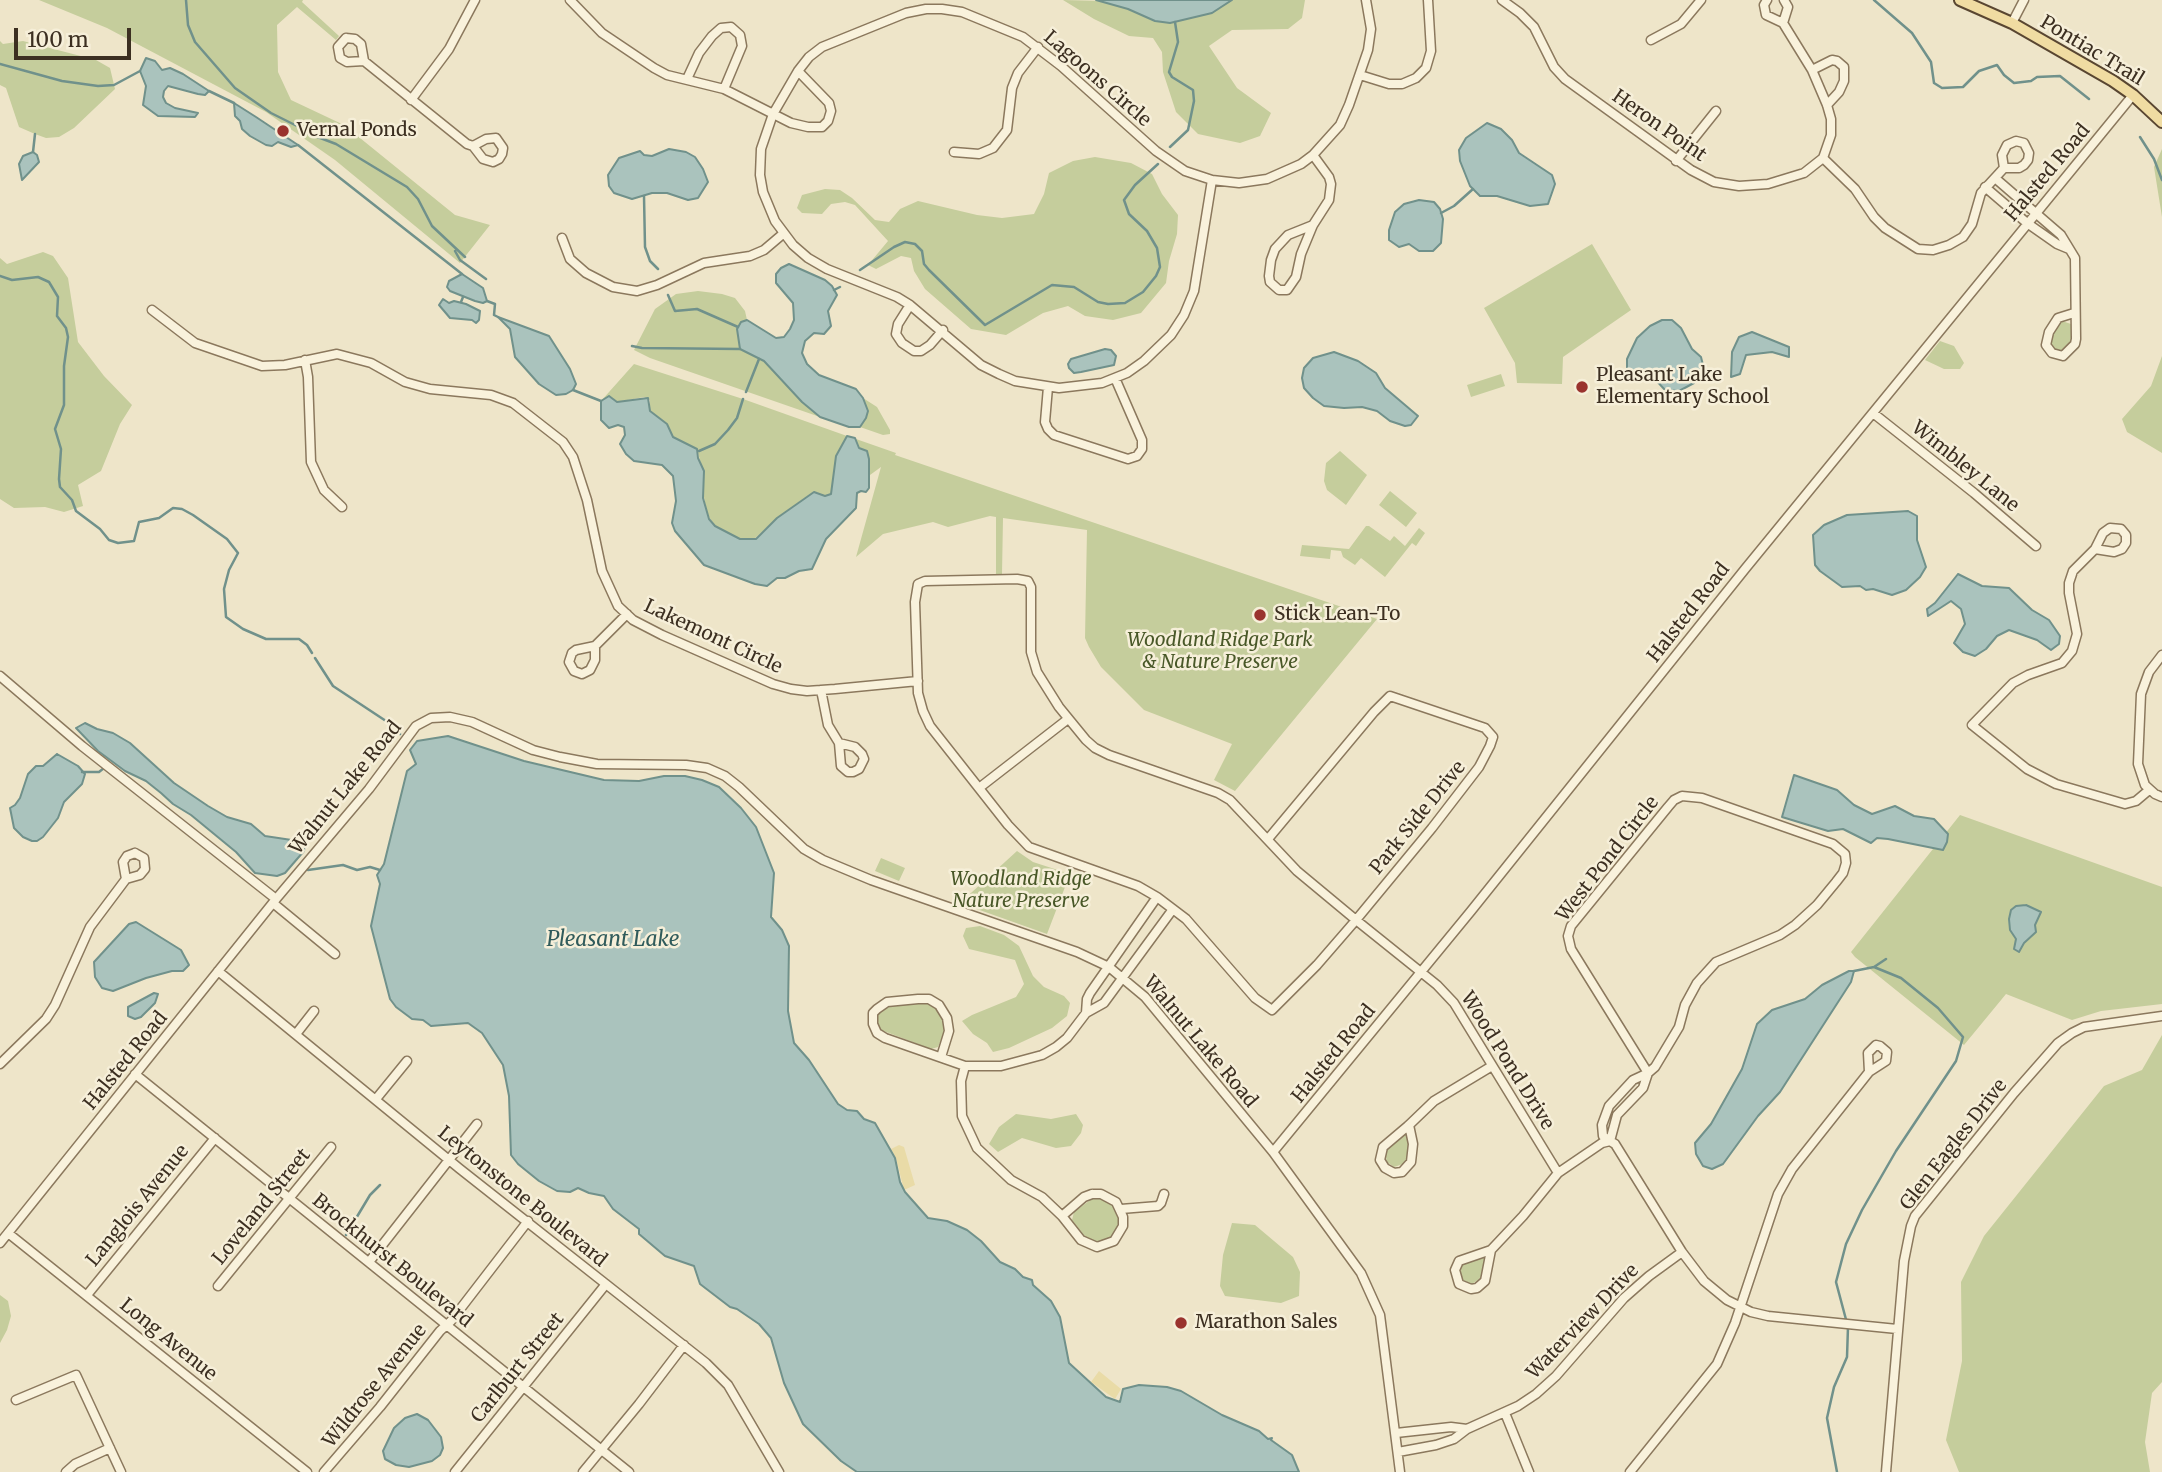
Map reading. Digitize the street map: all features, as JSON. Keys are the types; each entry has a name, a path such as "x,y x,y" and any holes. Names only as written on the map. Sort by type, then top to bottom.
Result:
{"main road":[{"name":"Pontiac Trail","path":"1960,0 2011,23 2113,81 2162,122"}],"street":[{"path":"411,100 444,57 475,0"},
{"path":"570,0 602,33 641,61 667,75 724,89 772,114 808,127 822,127 828,121 831,111 829,103 798,71"},
{"name":"Lagoons Circle","path":"1212,180 1194,291 1184,315 1171,335 1144,361 1102,383 1075,388 1048,387 1015,382 981,365 943,330 897,296 827,269 808,258 793,245 775,221 763,192 760,175 761,149 772,114 798,71 822,47 906,13 926,9 962,12 1023,37 1038,47 1171,163 1195,175 1239,183 1267,179 1301,164 1313,155 1339,125 1368,50 1371,29 1366,0"},
{"path":"1360,75 1389,84 1402,84 1416,78 1426,68 1431,51 1428,0"},
{"name":"Heron Point","path":"1502,0 1534,27 1554,67 1565,79 1625,120 1676,161 1714,182 1739,186 1768,184 1790,179 1814,167 1823,158"},
{"path":"1651,40 1681,24 1701,0"},
{"path":"1767,0 1764,5 1766,15 1783,23 1812,70 1827,105 1831,119 1831,135 1823,158 1855,189 1874,217 1894,234 1918,249 1933,250 1950,245 1963,237 1972,224 1978,199 2004,168"},
{"path":"1783,23 1788,7 1784,0"},
{"path":"2011,23 2024,0"},
{"path":"687,79 699,53 712,36 721,28 731,27 740,35 742,46 724,89"},
{"path":"954,152 979,154 993,148 1007,130 1012,88 1018,73 1038,47"},
{"path":"1812,70 1832,60 1844,66 1844,80 1839,92 1827,105"},
{"path":"364,61 467,144 473,146"},
{"name":"Halsted Road","path":"1273,1152 2133,95"},
{"path":"1676,161 1716,111"},
{"path":"1313,155 1331,184 1329,200 1313,225 1301,254 1296,277 1287,290 1279,290 1270,282 1269,275 1270,260 1275,249 1288,235 1313,225"},
{"path":"1995,178 2061,235 2075,258 2075,344 2063,356 2052,353 2046,345 2049,332 2058,318 2074,313"},
{"path":"1986,187 2027,223 2069,249"},
{"path":"562,238 570,259 586,273 613,287 637,291 657,285 704,263 750,256 764,250 784,233"},
{"path":"910,305 898,324 897,334 902,344 914,351 921,351 943,330"},
{"name":"Lakemont Circle","path":"152,310 195,343 261,366 285,365 337,354 371,363 405,383 441,391 491,395 513,402 563,442 573,457 587,500 602,571 610,592 618,606 639,624 773,684 807,691 918,681"},
{"path":"305,360 309,377 311,462 324,489 342,507"},
{"path":"1048,387 1045,422 1054,435 1128,459 1137,456 1142,449 1142,440 1115,377"},
{"name":"Wimbley Lane","path":"1873,413 1974,492 2036,546"},
{"path":"2095,549 2073,571 2069,583 2077,634 2072,651 2062,663 2012,683 1972,725 2027,769 2056,784 2125,804 2136,801 2149,790"},
{"name":"Wood Pond Drive","path":"918,681 915,603 918,584 925,581 1017,579 1028,582 1031,587 1031,652 1037,673 1068,719 1095,748 1218,793 1230,800 1297,871 1421,972 1454,1003 1558,1173"},
{"path":"595,646 627,614"},
{"path":"2162,654 2149,672 2141,694 2138,764 2141,779 2149,790 2162,797"},
{"path":"0,677 335,954"},
{"path":"918,681 918,693 930,726 1008,825 1030,847 1138,886 1157,897 1204,939 1255,999 1272,1010 1317,965 1356,920"},
{"path":"821,690 828,724 839,743"},
{"name":"Park Side Drive","path":"1268,839 1390,696 1490,732 1493,741 1470,781 1356,920"},
{"name":"Walnut Lake Road","path":"274,901 369,789 416,726 431,719 450,717 472,722 533,750 560,757 597,764 686,765 708,768 739,787 804,849 823,860 1109,967 1145,997 1273,1152 1349,1257 1371,1293 1380,1315 1400,1472"},
{"path":"979,788 1068,719"},
{"name":"West Pond Circle","path":"1648,1073 1571,949 1568,936 1572,926 1674,800 1682,796 1702,798 1833,844 1845,854 1843,873 1817,905 1795,925 1780,935 1716,962 1696,983 1668,1048 1656,1067 1648,1073 1633,1080 1609,1106 1602,1125 1603,1136 1610,1141 1618,1115 1643,1088 1648,1073"},
{"path":"2,1057 46,1019 90,927 126,879"},
{"path":"1086,1013 1087,999 1157,897"},
{"name":"Halsted Road","path":"0,1243 274,901"},
{"path":"941,1057 949,1031 944,1012 934,1001 918,999 887,1002 873,1013 873,1024 877,1033 885,1038 965,1066 1001,1066 1042,1055 1067,1038 1086,1013 1104,1003 1173,909"},
{"name":"Leytonstone Boulevard","path":"218,971 448,1159 684,1345 728,1385 779,1472"},
{"path":"296,1034 314,1011"},
{"name":"Glen Eagles Drive","path":"1886,1472 1903,1261 1915,1216 2014,1093 2049,1052 2071,1033 2084,1027 2162,1016"},
{"path":"376,1099 407,1061"},
{"path":"965,1066 961,1081 961,1115 976,1148 1010,1180 1042,1197 1081,1240 1097,1247 1114,1241 1123,1226 1121,1209 1109,1197 1092,1194 1084,1197 1062,1216"},
{"path":"1409,1125 1413,1144 1411,1162 1402,1172 1394,1173 1385,1168 1380,1160 1383,1147 1434,1101 1492,1066"},
{"path":"1630,1472 1709,1376 1727,1344 1769,1215 1792,1169 1869,1072"},
{"name":"Brockhurst Boulevard","path":"135,1074 629,1472"},
{"path":"369,1262 477,1124"},
{"name":"Langlois Avenue","path":"87,1295 215,1138"},
{"path":"1491,1250 1489,1270 1482,1285 1471,1289 1459,1284 1455,1270 1459,1261 1491,1250 1558,1173 1602,1143 1610,1141 1615,1144 1682,1252 1704,1281 1727,1300 1768,1316 1897,1329"},
{"name":"Loveland Street","path":"218,1286 331,1147"},
{"path":"1121,1209 1158,1206 1164,1194"},
{"name":"Wildrose Avenue","path":"324,1472 528,1221"},
{"name":"Long Avenue","path":"8,1233 307,1472"},
{"name":"Waterview Drive","path":"1398,1452 1454,1439 1466,1429 1505,1413 1536,1394 1556,1376 1624,1298 1654,1271 1682,1252"},
{"name":"Carlburt Street","path":"455,1472 606,1284"},
{"path":"583,1472 684,1345"},
{"path":"16,1400 76,1374 85,1366"},
{"path":"76,1374 121,1472"},
{"path":"1505,1413 1529,1472"},
{"name":"Waterview Drive","path":"1396,1433 1451,1427 1466,1429"},
{"path":"66,1472 75,1464 110,1448"}],"green space":[{"path":"39,0 303,0 302,2 339,36 336,40 297,7 277,25 278,72 291,100 344,125 455,215 490,225 460,263 335,160 266,112 107,28"},
{"path":"1063,0 1103,1 1155,21 1170,23 1212,13 1232,0 1305,0 1302,18 1288,29 1232,30 1209,46 1237,88 1271,113 1260,136 1240,143 1198,134 1176,112 1163,72 1162,52 1153,38 1129,36"},
{"path":"0,41 3,44 23,41 96,60 110,68 115,89 74,128 59,137 46,138 35,134 19,127 6,88 0,85"},
{"path":"2162,149 2162,217 2154,167"},
{"path":"1095,157 1131,163 1152,174 1162,194 1178,215 1177,234 1166,283 1141,313 1113,320 1085,316 1068,306 1043,313 1006,335 971,329 925,289 914,271 911,258 901,256 876,269 868,265 888,241 855,205 845,202 831,204 822,214 802,213 797,208 802,195 825,189 840,190 875,220 889,222 900,209 918,201 1002,218 1034,214 1044,194 1049,173 1073,161"},
{"path":"1592,244 1631,310 1563,357 1562,384 1517,383 1515,363 1484,308"},
{"path":"43,252 53,256 68,278 78,342 104,376 132,405 120,424 101,471 78,485 83,506 64,512 45,507 14,508 0,499 0,258 7,264"},
{"path":"698,291 735,298 745,311 747,320 741,322 740,349 764,361 802,402 820,417 650,358 634,350 655,309 676,294"},
{"path":"2062,321 2071,324 2071,341 2063,350 2056,351 2051,346 2050,339"},
{"path":"1940,341 1954,346 1964,363 1960,369 1944,369 1925,360"},
{"path":"2162,356 2162,453 2127,432 2122,419 2151,386"},
{"path":"634,364 847,436 836,456 831,494 825,496 816,492 806,497 753,540 740,539 715,526 707,514 702,486 704,475 697,449 673,437 664,421 650,411 650,400 644,397 617,402 609,396 601,401"},
{"path":"1501,374 1505,386 1471,397 1467,385"},
{"path":"863,398 877,407 890,434 883,435 860,427 868,411"},
{"name":"Woodland Ridge Park & Nature Preserve","path":"856,439 896,453 895,455 1377,619 1235,791 1214,780 1232,744 1144,710 1101,667 1089,647 1085,638 1087,530 1003,518 1002,574 996,574 996,517 990,516 948,527 933,522 883,534 856,557 881,467 870,475 867,451 859,448"},
{"path":"1340,451 1367,475 1346,505 1327,490 1324,481 1326,463"},
{"path":"1390,491 1417,513 1406,527 1379,505"},
{"path":"1366,526 1390,541 1394,536 1405,546 1419,528 1425,533 1416,546 1412,543 1385,577 1361,558 1355,565 1343,557 1341,551 1331,550 1330,559 1300,556 1302,545 1349,549"},
{"path":"1960,815 2162,887 2162,1004 2101,1011 2072,1020 2006,994 1964,1045 1855,957 1851,952"},
{"name":"Woodland Ridge Nature Preserve","path":"1017,851 1033,862 1070,874 1047,934 960,903"},
{"path":"881,858 905,868 899,881 875,871"},
{"path":"980,926 1004,935 1019,946 1033,976 1044,987 1064,996 1070,1003 1067,1016 1052,1028 1009,1048 993,1052 987,1043 973,1034 962,1021 1016,997 1024,984 1015,960 969,949 963,936 966,928"},
{"path":"924,1002 939,1010 944,1020 944,1033 938,1047 931,1049 881,1030 878,1025 878,1013 890,1004"},
{"path":"2162,1035 2162,1382 2152,1393 2145,1442 2150,1472 1959,1472 1946,1440 1962,1361 1961,1282 1984,1236 2104,1086 2142,1070"},
{"path":"1016,1114 1051,1119 1076,1114 1083,1125 1081,1133 1071,1146 1056,1148 1022,1138 998,1152 989,1144 999,1127"},
{"path":"1405,1132 1408,1136 1408,1156 1403,1164 1394,1167 1387,1162 1385,1154 1390,1145"},
{"path":"1093,1198 1116,1206 1121,1220 1114,1236 1103,1242 1088,1240 1072,1220 1074,1212"},
{"path":"1232,1223 1255,1225 1293,1257 1300,1272 1299,1296 1281,1303 1225,1296 1220,1286 1223,1255"},
{"path":"1484,1258 1486,1260 1482,1277 1472,1284 1462,1280 1462,1264"},
{"path":"0,1295 8,1301 11,1316 0,1343"}],"sand":[{"path":"899,1145 904,1147 915,1185 904,1190 891,1149"},
{"path":"1099,1371 1121,1389 1115,1399 1091,1382"}],"water":[{"path":"1096,0 1232,0 1212,13 1170,23 1155,21 1128,9"},
{"path":"146,58 155,61 162,70 170,68 209,91 205,95 168,86 164,91 166,103 198,113 195,117 158,116 143,105 146,86 140,71"},
{"path":"234,103 298,145 291,147 278,142 272,146 266,145 250,136 242,129 235,116"},
{"path":"1487,123 1501,129 1512,140 1519,153 1552,175 1555,184 1548,204 1530,206 1497,196 1480,196 1470,186 1460,161 1459,150 1466,138"},
{"path":"669,149 686,152 695,157 703,169 708,182 698,198 688,200 667,193 652,193 632,199 614,193 609,186 608,175 619,158 640,151 644,155 652,156"},
{"path":"33,152 39,162 22,180 19,164 23,156"},
{"path":"1419,200 1434,202 1443,219 1441,243 1433,251 1419,251 1409,244 1399,247 1389,240 1395,212 1404,204"},
{"path":"789,264 825,280 837,295 828,311 831,326 824,334 814,333 805,341 802,353 807,364 819,375 856,389 868,411 860,427 849,427 820,417 802,402 764,361 740,349 737,329 741,322 747,320 776,338 784,337 790,329 794,320 793,303 776,283 776,274"},
{"path":"462,274 483,288 487,301 475,301 450,291 447,287 449,281"},
{"path":"443,299 449,303 454,301 466,304 480,311 479,320 476,323 472,320 450,318 439,305"},
{"path":"498,317 549,336 570,369 576,384 573,390 556,395 539,384 515,357 510,329"},
{"path":"1662,320 1672,320 1681,328 1692,349 1701,357 1704,369 1694,383 1679,391 1665,390 1654,378 1627,369 1627,359 1637,338 1650,326"},
{"path":"1752,332 1789,347 1789,357 1772,352 1746,355 1740,374 1731,377 1732,352 1739,337"},
{"path":"1105,349 1111,350 1116,356 1114,365 1074,373 1069,368 1071,359"},
{"path":"1334,352 1358,361 1376,373 1385,388 1418,416 1411,425 1405,426 1390,421 1377,411 1362,407 1324,406 1313,398 1304,388 1304,368 1313,358"},
{"path":"609,396 617,402 648,398 650,411 667,424 673,437 697,449 704,471 703,498 709,519 715,526 740,539 756,539 777,518 814,492 825,496 831,494 836,456 847,436 855,438 859,448 867,451 869,488 866,492 857,493 856,508 826,539 812,569 777,578 767,586 755,584 704,565 675,531 672,523 676,501 673,476 662,465 634,461 626,454 620,444 625,435 624,427 618,425 609,428 601,420 601,401"},
{"path":"1908,511 1917,516 1917,540 1926,567 1906,590 1892,595 1873,589 1866,590 1860,586 1842,587 1815,565 1813,535 1824,525 1847,515"},
{"path":"1958,574 1982,586 2009,588 2032,610 2049,620 2060,636 2059,644 2051,650 2037,640 2009,630 1997,636 1986,649 1975,656 1963,652 1954,643 1965,624 1961,609 1951,601 1928,616 1927,609"},
{"path":"85,723 113,733 130,743 174,783 208,806 227,817 251,824 265,836 305,842 304,851 285,873 277,876 255,873 236,852 191,815 146,781 125,771 98,751 76,728"},
{"name":"Pleasant Lake","path":"448,736 524,761 604,780 639,781 664,776 685,776 719,787 756,827 774,873 771,917 782,930 789,946 788,1011 794,1043 809,1060 838,1104 847,1110 857,1111 864,1119 875,1123 895,1158 905,1192 928,1218 947,1221 967,1230 1000,1262 1032,1280 1033,1285 1051,1301 1060,1317 1069,1363 1106,1397 1120,1402 1123,1389 1139,1385 1181,1391 1222,1415 1259,1431 1268,1439 1272,1438 1271,1440 1292,1455 1299,1472 857,1472 841,1461 803,1424 784,1383 771,1338 759,1324 730,1307 700,1284 694,1266 665,1256 639,1234 639,1229 613,1209 604,1196 578,1188 570,1192 557,1191 518,1164 511,1155 509,1096 503,1065 482,1033 468,1023 431,1026 423,1020 412,1019 390,999 371,926 380,884 377,875 384,864 407,771 416,764 410,750 417,741"},
{"path":"57,754 78,766 85,774 82,784 64,802 58,818 43,837 32,841 14,828 10,808 20,798 28,774"},
{"path":"1794,775 1837,790 1854,805 1872,814 1895,806 1914,816 1934,819 1948,834 1947,842 1943,850 1888,839 1877,838 1871,843 1843,829 1828,831 1782,817"},
{"path":"2026,905 2041,912 2035,925 2036,932 2019,952 2014,949 2016,939 2010,930 2009,919 2011,910 2016,906"},
{"path":"136,922 181,950 189,965 183,971 146,978 113,991 102,988 95,977 94,962 129,924"},
{"path":"1854,971 1851,982 1780,1092 1758,1116 1723,1164 1712,1169 1703,1166 1696,1154 1695,1143 1711,1124 1742,1069 1757,1024 1772,1010 1805,999 1822,985"},
{"path":"154,993 158,994 155,1003 141,1017 135,1019 128,1016 128,1007"},
{"path":"417,1414 428,1420 441,1437 443,1448 440,1455 432,1461 409,1467 396,1465 385,1459 383,1451 394,1428 405,1418"}],"waterway":[{"path":"186,0 188,25 195,42 235,88 302,131 336,144 407,187 418,199 432,226 465,257"},
{"path":"1874,0 1912,33 1931,62 1934,83 1942,88 1963,87 1979,71 1997,65 2014,83 2031,81 2037,77 2060,76 2089,99"},
{"path":"1170,147 1188,130 1194,101 1193,90 1172,77 1169,72 1178,42 1175,22"},
{"path":"0,64 62,81 98,86 114,85 140,71"},
{"path":"209,91 234,103"},
{"path":"33,152 35,134"},
{"path":"2140,137 2154,159 2162,180"},
{"path":"298,145 462,274"},
{"path":"860,270 894,247 905,242 915,244 922,251 924,264 929,270 985,325 1052,285 1074,287 1098,302 1125,303 1143,292 1160,267 1157,248 1147,231 1129,214 1124,200 1135,185 1158,164"},
{"path":"1441,213 1454,206 1473,189"},
{"path":"644,196 645,247 650,261 658,269"},
{"path":"455,251 460,260 486,279"},
{"path":"0,276 12,280 38,277 49,282 58,297 57,316 66,328 68,337 64,366 64,405 55,429 61,449 59,479 60,487 72,500 76,511 100,529 109,540 118,543 134,541 139,522 159,518 173,508 193,515 227,539 238,553 229,570 224,589 226,617 243,629 266,639 299,639 312,653"},
{"path":"834,290 840,287"},
{"path":"668,295 675,311 697,309 738,327"},
{"path":"461,302 463,297"},
{"path":"487,301 495,304 494,315 498,317"},
{"path":"632,346 740,349"},
{"path":"746,392 759,359"},
{"path":"573,390 601,401"},
{"path":"699,451 715,444 728,430 737,418 743,399"},
{"path":"315,658 333,686 389,723 400,734"},
{"path":"82,772 99,772 104,768"},
{"path":"308,870 343,865 357,870 370,867 380,870"},
{"path":"1874,967 1886,959"},
{"path":"1837,1472 1827,1418 1834,1387 1847,1357 1848,1327 1836,1282 1846,1244 1896,1151 1956,1061 1963,1037 1938,1008 1901,978 1874,967 1854,971"},
{"path":"346,1235 370,1195 380,1185"}],"place":[{"name":"Vernal Ponds","path":"283,131"},
{"name":"Pleasant Lake Elementary School","path":"1582,387"},
{"name":"Stick Lean-To","path":"1260,615"},
{"name":"Marathon Sales","path":"1181,1323"}]}
